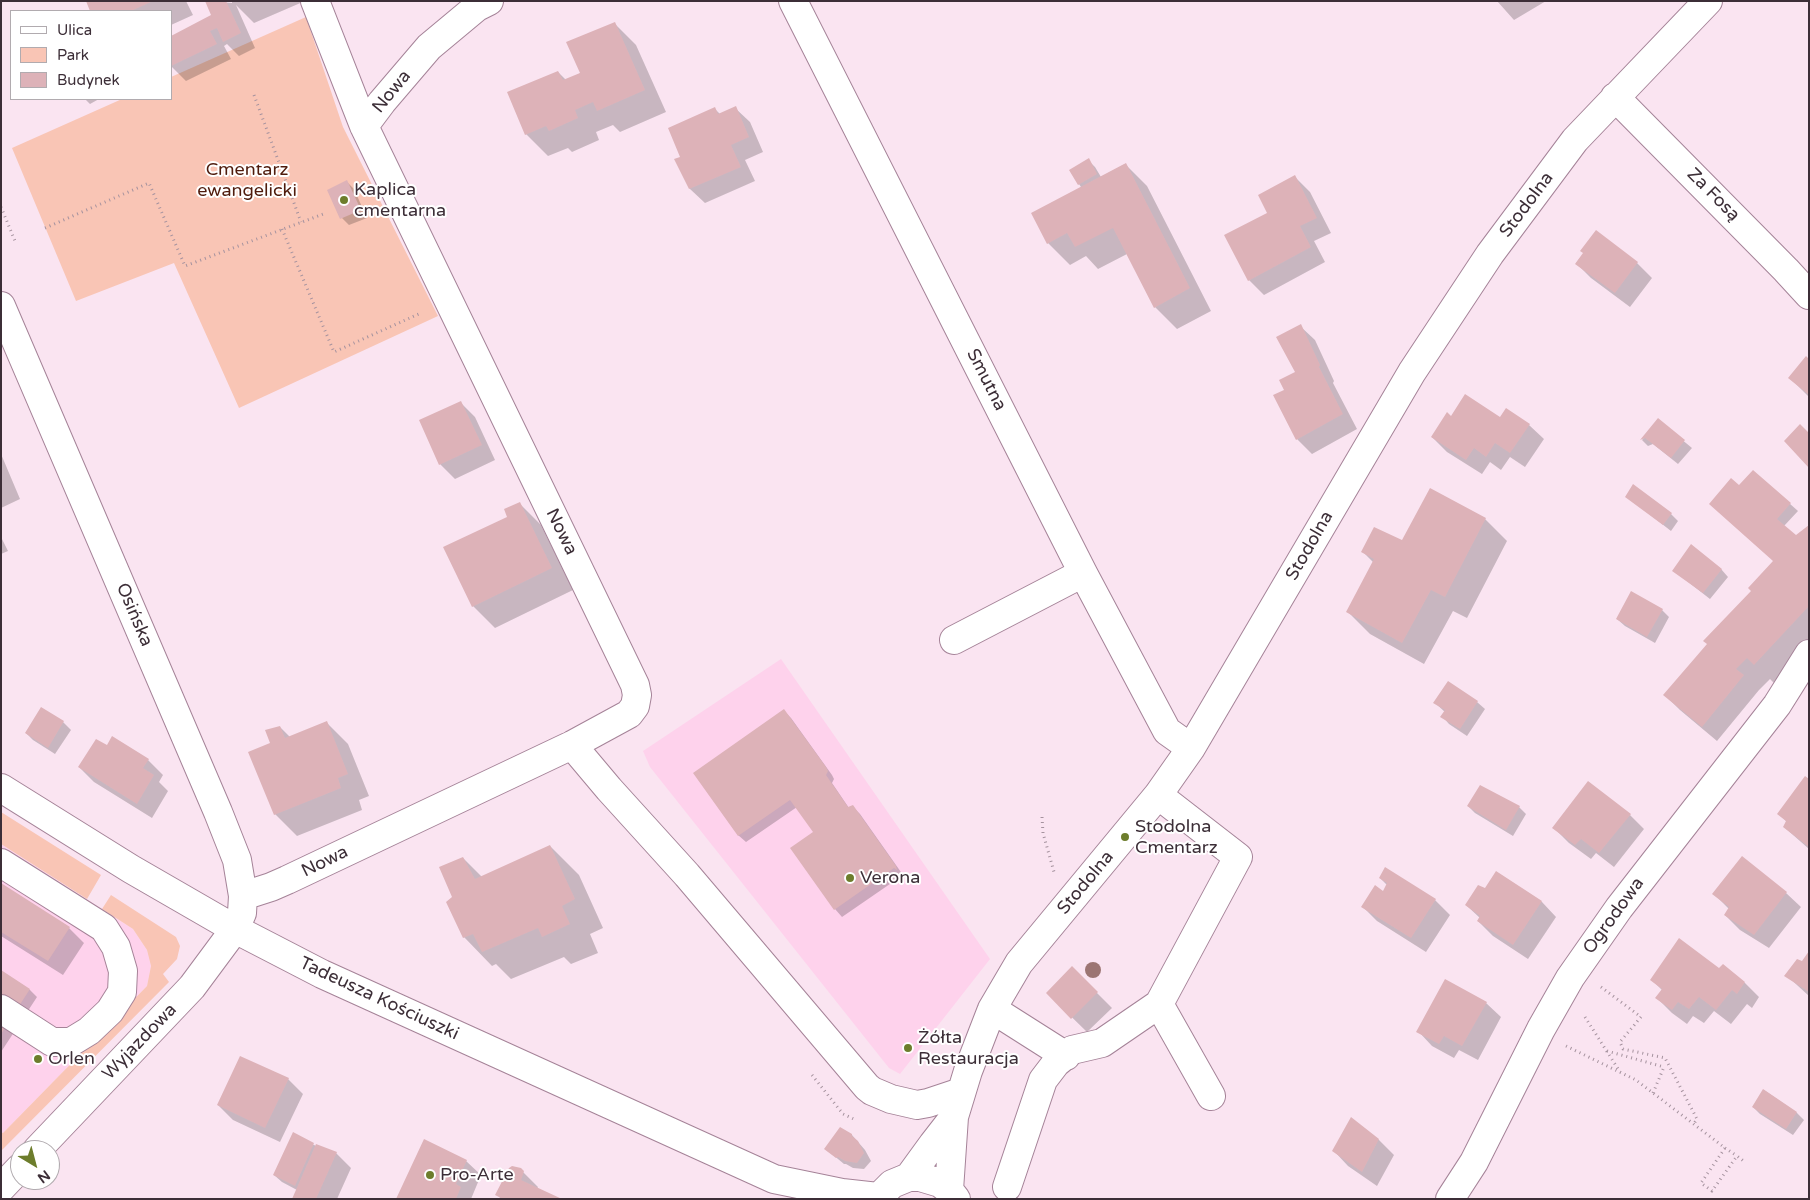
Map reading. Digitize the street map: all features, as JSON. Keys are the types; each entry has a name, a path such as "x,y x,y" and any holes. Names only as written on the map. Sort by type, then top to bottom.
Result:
{"street":[{"path":"315,1 364,126"},
{"name":"Nowa","path":"243,896 272,888 572,745 629,714 635,706 637,694 635,684 364,126 429,47 477,7 489,1"},
{"name":"Smutna","path":"793,1 1083,573 1167,731 1191,748"},
{"name":"Stodolna","path":"952,1194 958,1104 978,1042 992,1010 1019,963 1158,795 1191,748 1412,372 1496,246 1575,140 1708,1"},
{"name":"Za Fosą","path":"1615,97 1809,295"},
{"name":"Osińska","path":"1,306 237,860 243,896 242,913 235,929"},
{"path":"954,640 1083,573"},
{"name":"Ogrodowa","path":"1450,1199 1474,1162 1541,1029 1570,978 1619,908 1777,705 1809,654"},
{"path":"572,745 687,875 867,1088 891,1099 917,1105 934,1102 958,1104"},
{"name":"Tadeusza Kościuszki","path":"1,788 131,869 235,929 322,974 774,1179 842,1194 877,1198"},
{"path":"1007,1187 1044,1080 1056,1063 1072,1050 1102,1043 1159,1004 1238,857 1158,795"},
{"path":"1,862 104,928 116,947 123,971 122,992 110,1011 90,1031 71,1042 52,1042 1,1009"},
{"name":"Wyjazdowa","path":"47,1140 192,988 235,929"},
{"path":"1159,1004 1211,1096"},
{"path":"992,1010 1066,1056"},
{"name":"Stodolna","path":"909,1177 933,1144 958,1104"},
{"path":"877,1198 892,1184 909,1177 930,1179 940,1183 952,1194"},
{"path":"1,1188 10,1179"},
{"name":"Tadeusza Kościuszki","path":"774,1179 799,1199"}],"path":[{"path":"254,95 301,222"},
{"path":"45,228 150,183 185,266 326,213"},
{"path":"1,208 15,241"},
{"path":"282,229 334,352 428,310"},
{"path":"1042,817 1043,833 1054,873"},
{"path":"1595,983 1641,1018 1620,1042 1623,1050 1664,1058 1697,1119 1693,1125"},
{"path":"1585,1017 1620,1073"},
{"path":"1566,1046 1636,1080 1693,1125 1745,1162"},
{"path":"1606,1050 1664,1067"},
{"path":"1653,1094 1666,1062"},
{"path":"1725,1148 1701,1183 1712,1191 1737,1156"}],"shaded area":[{"path":"781,659 990,959 900,1074 889,1068 650,767 643,751"},
{"name":"Orlen","path":"1,844 133,929 147,950 151,966 147,986 3,1133 1,1132"}],"green space":[{"name":"Cmentarz ewangelicki","path":"306,17 343,127 438,316 239,408 174,263 76,301 12,148 120,100 172,100 172,77"},
{"path":"1,812 101,875 87,899 1,844"},
{"path":"111,895 176,937 180,946 177,959 163,974 169,982 1,1151 1,1132 3,1133 147,986 151,966 147,950 133,929 102,909"}],"building":[{"path":"86,1 153,1 133,10 90,10"},
{"path":"205,1 226,1 241,33 223,42 217,28 210,31 217,44 172,66 172,35 211,15"},
{"path":"615,22 645,90 597,111 593,102 575,110 578,118 549,131 546,126 525,135 507,92 558,71 563,80 580,73 566,42"},
{"path":"736,106 749,137 731,145 741,167 689,189 674,159 680,157 668,128 715,107 718,114"},
{"path":"1089,158 1097,174 1078,185 1069,170"},
{"path":"1126,163 1190,288 1154,308 1113,228 1075,247 1067,233 1047,244 1031,213"},
{"path":"1295,175 1317,218 1300,226 1311,247 1248,281 1224,235 1267,213 1258,195"},
{"name":"Kaplica cmentarna","path":"347,180 361,210 340,219 327,190"},
{"path":"1596,230 1638,262 1615,293 1575,264 1583,253 1580,251"},
{"path":"1301,324 1320,365 1319,367 1343,414 1296,440 1273,395 1284,390 1279,380 1295,372 1276,337"},
{"path":"1806,356 1809,359 1809,395 1788,378"},
{"path":"1465,394 1500,417 1506,408 1530,424 1510,453 1495,443 1486,457 1474,448 1466,460 1431,437 1447,412 1451,416"},
{"path":"461,401 482,445 439,465 419,420"},
{"path":"1658,418 1685,440 1671,458 1645,438 1640,440"},
{"path":"1800,424 1809,433 1809,468 1784,441"},
{"path":"1753,470 1791,503 1777,519 1796,535 1809,525 1809,606 1754,665 1747,658 1736,669 1744,675 1702,727 1663,695 1707,644 1703,641 1751,591 1748,588 1773,561 1709,504 1731,478 1739,485"},
{"path":"1633,484 1672,513 1663,525 1625,497"},
{"path":"1430,488 1486,518 1445,597 1431,590 1402,643 1346,612 1374,559 1361,552 1374,527 1402,540"},
{"path":"520,502 552,568 472,607 443,547 507,517 504,509"},
{"path":"1691,544 1722,569 1703,593 1672,571"},
{"path":"1631,591 1663,609 1647,637 1616,619"},
{"path":"1448,681 1478,701 1460,729 1440,717 1445,710 1433,703"},
{"path":"41,707 64,721 48,748 25,733"},
{"path":"784,709 826,767 828,771 826,775 848,807 853,805 897,870 894,868 834,910 790,848 813,832 790,800 738,836 693,773"},
{"path":"327,721 348,774 338,778 341,788 274,815 248,752 270,743 265,730 280,726 285,738"},
{"path":"112,736 149,759 143,768 154,775 137,804 78,767 96,739 107,745"},
{"path":"1805,776 1809,779 1809,847 1783,827 1786,821 1777,814"},
{"path":"1588,781 1631,814 1599,853 1581,839 1575,845 1552,828"},
{"path":"1480,785 1520,806 1506,830 1467,806"},
{"path":"550,845 575,899 562,906 570,924 542,937 538,928 482,952 473,934 463,938 446,902 452,897 439,867 463,857 475,879"},
{"path":"1742,856 1787,892 1754,935 1724,915 1729,907 1712,894"},
{"path":"1385,867 1436,899 1411,938 1361,907 1375,885 1383,891 1387,883 1379,878"},
{"path":"1496,871 1542,901 1513,945 1477,921 1480,916 1465,905 1478,885 1485,888"},
{"path":"1,883 70,927 48,961 1,932"},
{"path":"1679,938 1719,968 1723,964 1745,982 1737,994 1732,990 1716,1010 1699,997 1689,1009 1678,1002 1672,1010 1655,998 1662,989 1650,980"},
{"path":"1809,951 1809,992 1784,976 1797,959 1802,961"},
{"path":"1072,966 1098,992 1071,1019 1046,993"},
{"path":"1,970 30,989 1,1034"},
{"path":"1445,979 1487,1002 1462,1046 1444,1036 1439,1044 1416,1032"},
{"path":"240,1056 289,1078 265,1128 217,1105"},
{"path":"1763,1089 1797,1112 1786,1129 1752,1107"},
{"path":"1351,1117 1379,1139 1362,1172 1332,1151"},
{"path":"840,1127 852,1134 864,1153 857,1163 836,1158 824,1149"},
{"path":"293,1132 314,1143 295,1186 273,1175"},
{"path":"424,1139 467,1160 456,1184 461,1187 456,1199 396,1199"},
{"path":"316,1144 337,1152 316,1199 292,1199"},
{"path":"512,1166 521,1168 524,1171 521,1180 562,1199 503,1199 495,1195 509,1168"}],"place":[{"name":"Kaplica cmentarna","path":"344,200"},
{"name":"Stodolna Cmentarz","path":"1125,837"},
{"name":"Verona","path":"850,878"},
{"name":"Żółta Restauracja","path":"908,1048"},
{"name":"Orlen","path":"38,1059"},
{"name":"Pro-Arte","path":"430,1175"}]}
